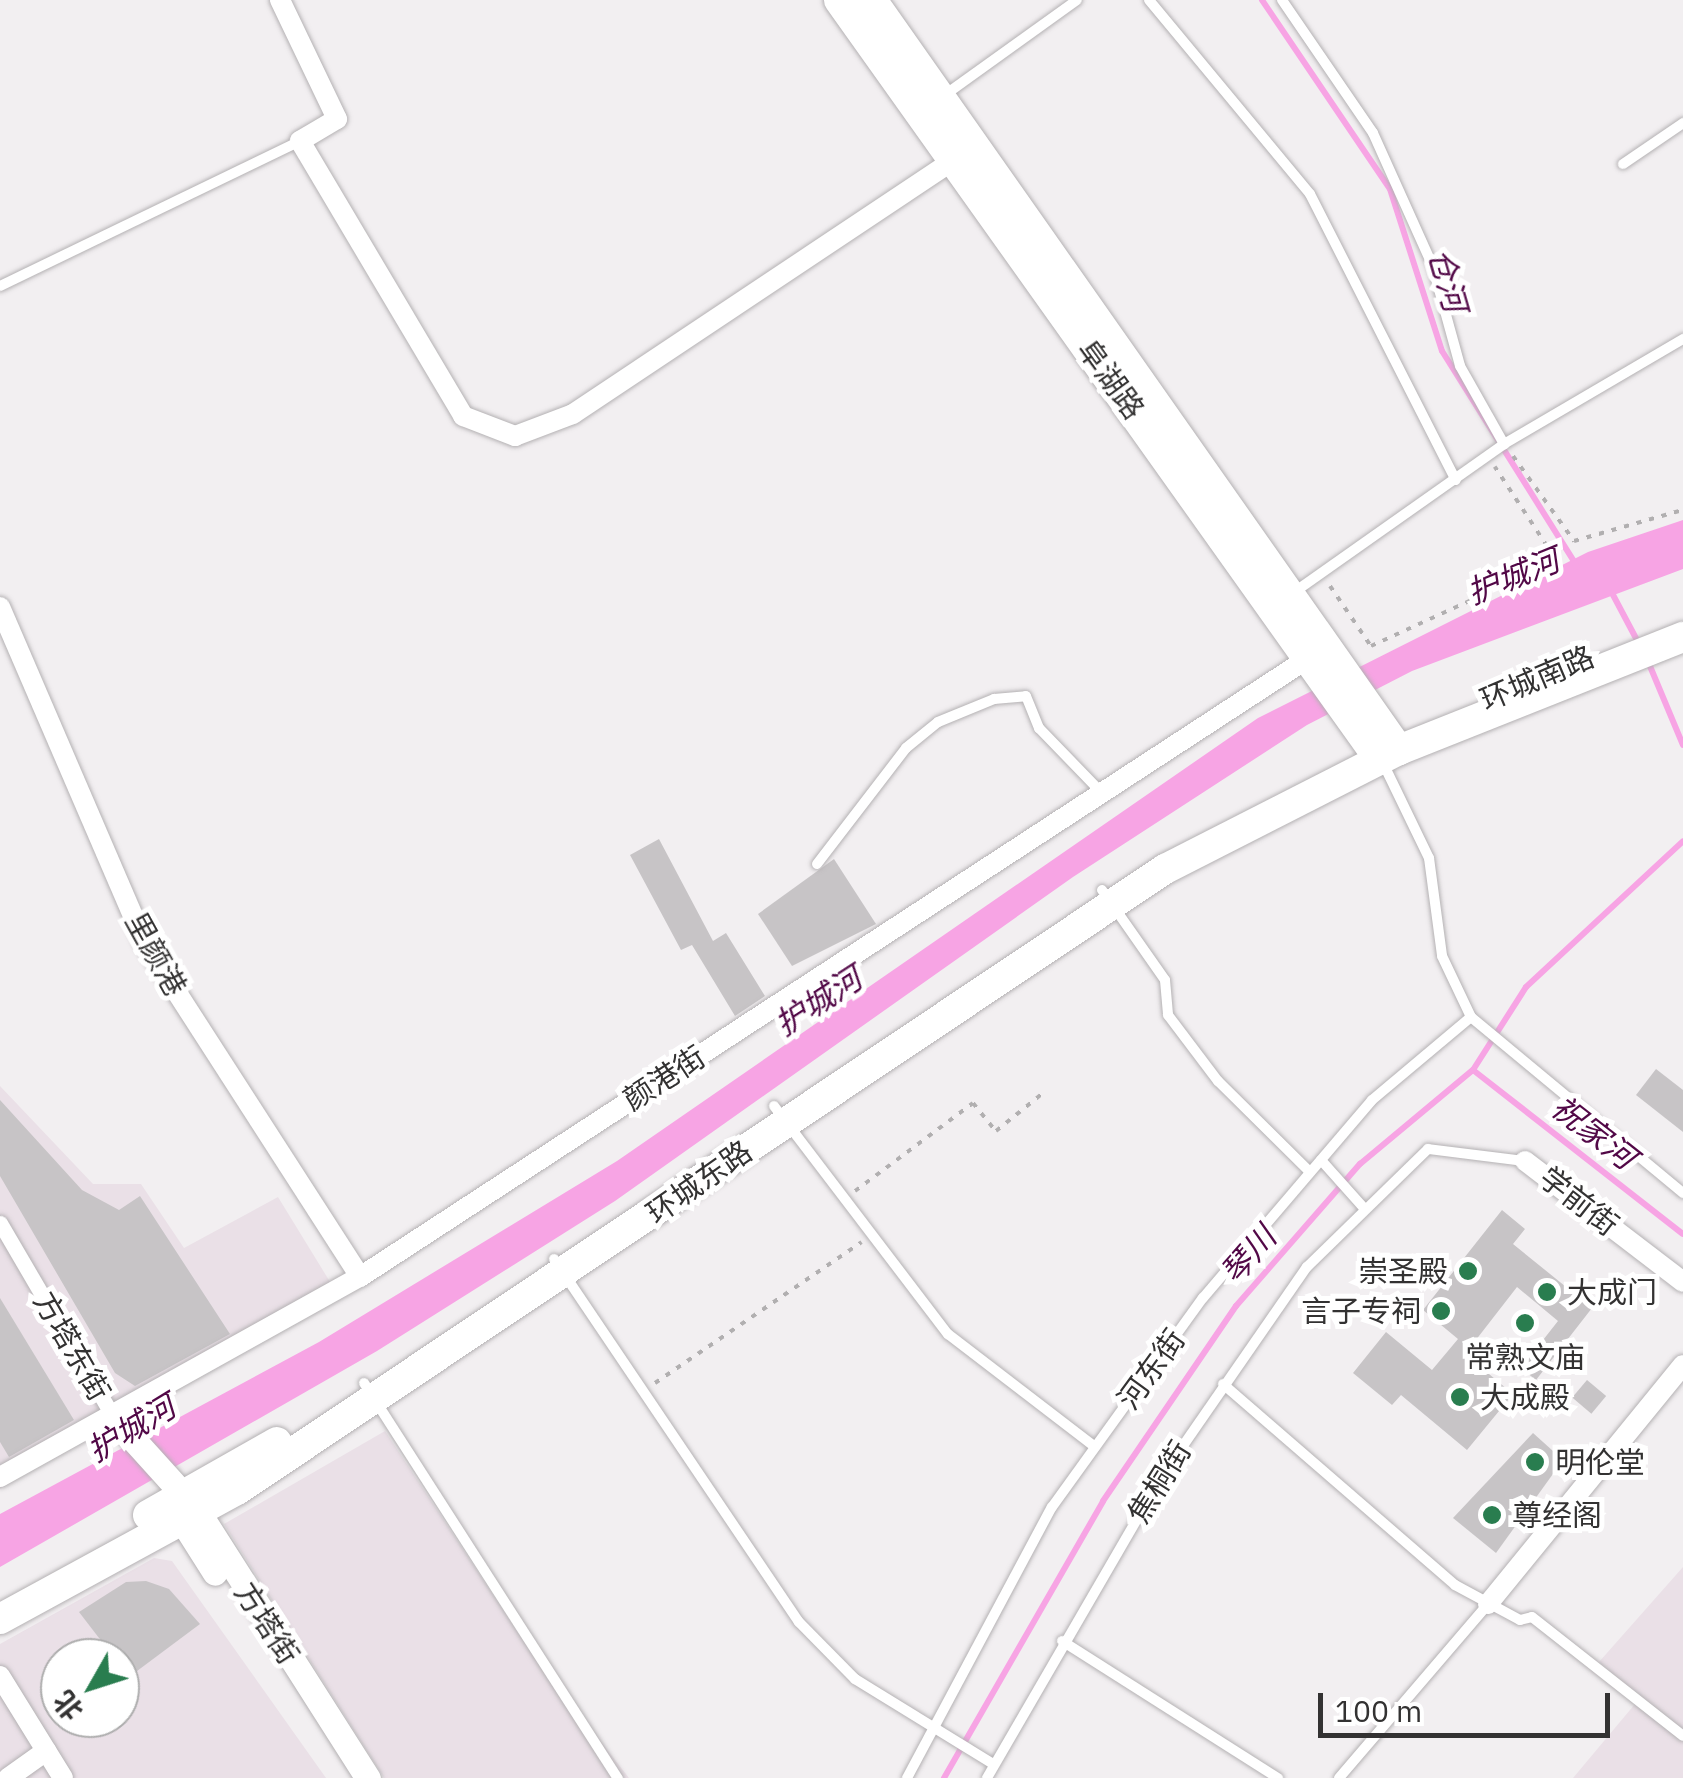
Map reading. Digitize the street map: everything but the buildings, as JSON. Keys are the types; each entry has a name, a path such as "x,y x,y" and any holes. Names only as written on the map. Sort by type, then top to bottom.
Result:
{"main road":[{"name":"阜湖路","path":"839,0 929,106 1285,598 1381,742"},
{"name":"阜湖路","path":"872,0 929,106 951,162 1285,598"},
{"name":"环城南路","path":"1381,742 1672,634"},
{"name":"环城东路","path":"0,1619 370,1391 1107,898 1381,742"},
{"name":"环城东路","path":"0,1597 183,1507"}],"street":[{"path":"280,0 337,119 300,141 463,416 515,436 573,414 951,162"},
{"name":"里颜港","path":"0,607 145,944 360,1277"},
{"name":"颜港街","path":"0,1477 114,1418 360,1277 1101,792 1327,663"},
{"name":"学前街","path":"1525,1161 1683,1282"},
{"name":"方塔东街","path":"0,1223 114,1418"},
{"path":"1488,1604 1683,1365"},
{"name":"方塔街","path":"114,1418 183,1507 368,1778"},
{"name":"方塔街","path":"183,1507 350,1778"},
{"path":"0,1676 62,1778"},
{"path":"8,1778 46,1751"}],"lane":[{"path":"929,106 1077,0"},
{"path":"1150,0 1310,194 1456,480"},
{"path":"1282,0 1373,133 1432,264 1460,366 1504,444"},
{"path":"1623,164 1683,123"},
{"path":"0,286 300,141"},
{"path":"1285,598 1504,444 1683,338"},
{"path":"816,864 906,748 938,722 994,699 1026,696 1039,728 1101,792"},
{"path":"1381,742 1428,858 1442,956 1470,1017 1507,1052 1683,1193"},
{"path":"1107,898 1165,980 1168,1015 1218,1081 1310,1172"},
{"name":"河东街","path":"907,1778 1052,1507 1203,1298 1372,1100 1470,1017"},
{"path":"780,1114 948,1334 1096,1447"},
{"name":"学前街","path":"1363,1207 1428,1149 1525,1161"},
{"path":"1321,1160 1363,1207"},
{"name":"焦桐街","path":"986,1778 1062,1640 1224,1384 1363,1207"},
{"path":"560,1266 799,1622 854,1678 931,1733 993,1764"},
{"path":"1224,1384 1318,1473 1488,1604 1532,1617 1683,1736"},
{"path":"370,1391 618,1778"},
{"path":"1338,1778 1488,1604"},
{"path":"1062,1640 1278,1778"}],"path":[{"path":"1504,444 1574,541 1683,510"},
{"path":"1322,573 1371,646 1480,596 1547,546 1492,463 1474,466"},
{"path":"843,1200 973,1103 996,1131 1043,1093"},
{"path":"642,1391 870,1236"}],"shaded area":[{"path":"1683,520 1683,569 1412,671 1307,725 1073,877 615,1201 377,1351 0,1567 0,1514 319,1342 617,1161 1258,718 1588,552"},
{"path":"0,1086 93,1184 141,1184 184,1248 278,1197 335,1290 0,1489"},
{"path":"385,1431 524,1642 629,1778 384,1778 224,1524"},
{"path":"154,1558 172,1561 326,1778 0,1778 0,1644"},
{"path":"1683,1567 1683,1778 1573,1778 1640,1698 1599,1662"}],"waterway":[{"name":"仓河","path":"1262,0 1390,189 1442,351 1577,566"},
{"name":"琴川","path":"1612,593 1639,644"},
{"name":"琴川","path":"1647,659 1683,745"},
{"name":"琴川","path":"944,1778 1103,1501 1236,1306 1360,1164 1473,1070 1526,987 1683,841"},
{"name":"祝家河","path":"1473,1070 1683,1234"}],"place":[{"name":"崇圣殿","path":"1468,1271"},
{"name":"大成门","path":"1547,1292"},
{"name":"言子专祠","path":"1441,1311"},
{"name":"常熟文庙","path":"1525,1323"},
{"name":"大成殿","path":"1460,1397"},
{"name":"明伦堂","path":"1535,1462"},
{"name":"尊经阁","path":"1492,1515"}],"water label":[{"name":"护城河","path":"1513,576"},
{"name":"护城河","path":"818,1001"},
{"name":"护城河","path":"131,1428"}]}
